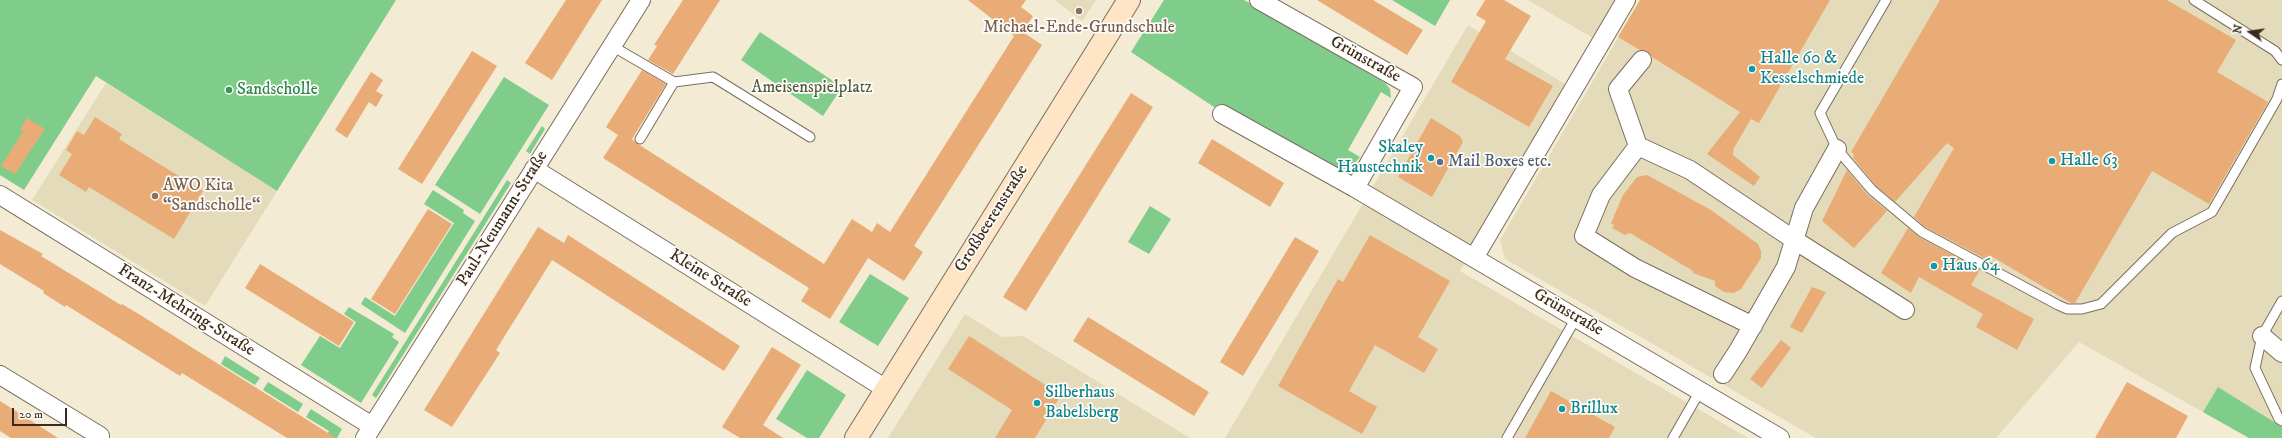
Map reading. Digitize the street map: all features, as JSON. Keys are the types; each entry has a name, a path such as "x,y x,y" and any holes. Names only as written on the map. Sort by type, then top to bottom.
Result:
{"street":[{"name":"Paul-Neumann-Straße","path":"368,432 641,0"},
{"name":"Großbeerenstraße","path":"856,438 1129,0"},
{"name":"Grünstraße","path":"1258,0 1413,87 1355,188"},
{"path":"1474,258 1626,0"},
{"path":"1642,60 1618,89 1638,146 1690,170 1796,241 1905,310"},
{"name":"Grünstraße","path":"1222,114 1355,188 1780,438"},
{"path":"1638,146 1601,195 1584,236 1635,268 1753,326"},
{"path":"1723,374 1753,326 1786,267 1796,241 1804,208 1837,149"},
{"name":"Kleine Straße","path":"534,169 886,389"},
{"name":"Franz-Mehring-Straße","path":"0,195 368,432"},
{"path":"2262,336 2282,352"},
{"path":"0,375 100,436"}],"lane":[{"path":"1886,0 1820,113 1837,149 1872,190 1922,232 2058,306 2067,309 2082,309 2101,304 2172,233 2212,212 2277,99 2282,84"},
{"path":"2194,0 2275,51 2282,60"},
{"path":"612,46 674,82 713,77 810,137"},
{"path":"640,139 674,82"},
{"path":"2282,301 2262,336 2255,368 2282,421"},
{"path":"1507,438 1576,318"},
{"path":"1673,438 1700,391"}],"shaded area":[{"name":"Michael-Ende-Grundschule","path":"1055,0 1096,0 1082,21"},
{"path":"1528,0 1615,0 1593,38"},
{"path":"1640,0 2282,0 2282,438 2249,438 2079,342 1996,438 1816,438 1505,259 1500,240"},
{"path":"1468,25 1565,84 1460,271 1748,438 1225,438"},
{"name":"AWO Kita “Sandscholle“","path":"106,83 277,191 205,306 32,200"},
{"path":"965,314 1002,337 1023,336 1190,438 888,438"}],"green space":[{"name":"Sandscholle","path":"0,0 396,0 277,191 96,76 24,190 0,175"},
{"path":"1164,0 1244,0 1385,83 1390,89 1391,98 1381,92 1348,150 1360,157 1353,165 1344,169 1323,165 1214,107 1131,52"},
{"path":"1392,0 1450,0 1435,26"},
{"name":"Ameisenspielplatz","path":"760,32 842,87 823,116 741,60"},
{"path":"504,77 549,105 480,214 435,185"},
{"path":"542,126 545,129 530,154 526,151"},
{"path":"507,180 511,183 376,398 372,395"},
{"path":"433,190 464,210 463,213 475,221 405,333 361,304 365,297 395,316 454,223 424,204"},
{"path":"1150,206 1171,219 1149,254 1128,242"},
{"path":"870,274 909,298 878,346 839,322"},
{"path":"349,307 394,334 392,337 399,342 361,403 301,365 320,336 340,348 356,322 344,314"},
{"path":"225,356 260,378 255,385 221,364"},
{"path":"807,370 846,395 819,438 807,438 776,419"},
{"path":"268,382 303,404 298,412 263,390"},
{"path":"2218,387 2282,427 2282,438 2249,438 2203,412"},
{"path":"311,409 342,429 337,438 325,438 329,431 306,417"}],"building":[{"path":"566,0 602,0 552,80 525,63"},
{"path":"683,0 720,0 673,74 648,60 657,46 654,45"},
{"path":"968,0 1026,0 1021,7 1033,16 1023,32 1042,45 914,246 923,252 904,281 868,258 830,319 801,301 809,288 603,158 618,135 606,127 642,70 666,84 632,139 824,264 852,219 872,232 877,223 890,232 1014,36"},
{"path":"1317,0 1373,0 1423,30 1407,55"},
{"path":"1485,0 1504,0 1531,16 1505,59 1553,86 1529,127 1451,82 1486,21 1476,15"},
{"name":"Halle 60 & Kesselschmiede","path":"1640,0 1830,0 1759,123 1751,119 1734,148 1733,155 1760,177 1754,186 1707,154 1740,112 1652,57 1648,52 1640,50 1618,37"},
{"name":"Halle 63","path":"1940,0 2167,0 2236,40 2217,72 2268,102 2209,204 2152,171 2075,303 2071,303 1989,255 1986,259 1925,227 1914,217 1954,148 1947,143 1895,202 1876,186 1853,158 1854,154 1851,152"},
{"path":"472,51 497,66 422,184 398,169"},
{"path":"371,72 383,80 376,91 383,95 376,107 369,102 347,138 335,130"},
{"path":"1131,93 1153,107 1026,311 1003,297"},
{"path":"95,117 122,134 119,139 203,191 174,239 89,187 86,192 59,175 72,154 66,150 77,131 84,135"},
{"path":"27,118 45,129 15,174 1,166 23,132 20,130"},
{"name":"Skaley Haustechnik","path":"1431,118 1460,136 1463,142 1432,197 1398,177"},
{"path":"1212,139 1284,183 1270,207 1198,163"},
{"path":"1847,170 1867,194 1887,211 1854,248 1822,221"},
{"path":"1647,175 1711,210 1758,244 1761,251 1761,258 1741,289 1734,293 1724,292 1715,286 1715,281 1693,273 1693,271 1630,233 1625,235 1612,228 1614,225 1611,223 1623,195 1637,177"},
{"path":"428,209 452,224 395,314 371,299"},
{"path":"538,227 564,243 568,235 740,346 724,371 552,260 496,350 500,353 452,427 424,410"},
{"path":"1908,228 1919,237 1980,270 1971,285 2034,319 2017,350 1976,327 1983,314 1919,277 1911,293 1881,273"},
{"path":"0,230 43,254 41,256 121,305 122,304 142,316 336,438 287,438 182,373 180,376 66,305 65,307 43,293 44,291 0,264"},
{"path":"1370,235 1450,281 1418,337 1438,349 1424,373 1375,345 1349,391 1377,407 1362,434 1278,386 1338,279 1343,282"},
{"path":"1295,237 1319,251 1243,376 1220,362"},
{"path":"260,264 354,322 339,346 245,288"},
{"path":"1812,287 1826,292 1802,333 1790,327"},
{"path":"1088,317 1209,392 1194,416 1073,341"},
{"path":"969,336 1061,395 1035,438 995,438 1012,410 948,369"},
{"path":"1781,340 1791,348 1762,388 1750,379"},
{"path":"772,347 801,365 763,425 783,438 740,438 722,427"},
{"path":"2127,382 2188,416 2176,438 2095,438"},
{"name":"Brillux","path":"1551,391 1615,427 1609,438 1525,438"},
{"path":"0,401 58,438 11,438 0,431"}],"place":[{"name":"Michael-Ende-Grundschule","path":"1079,11"},
{"name":"Halle 60 & Kesselschmiede","path":"1752,69"},
{"name":"Sandscholle","path":"229,90"},
{"name":"Skaley Haustechnik","path":"1431,158"},
{"name":"Halle 63","path":"2052,161"},
{"name":"Mail Boxes etc.","path":"1440,162"},
{"name":"AWO Kita “Sandscholle“","path":"155,196"},
{"name":"Haus 64","path":"1934,266"},
{"name":"Silberhaus Babelsberg","path":"1037,403"},
{"name":"Brillux","path":"1562,409"}]}
